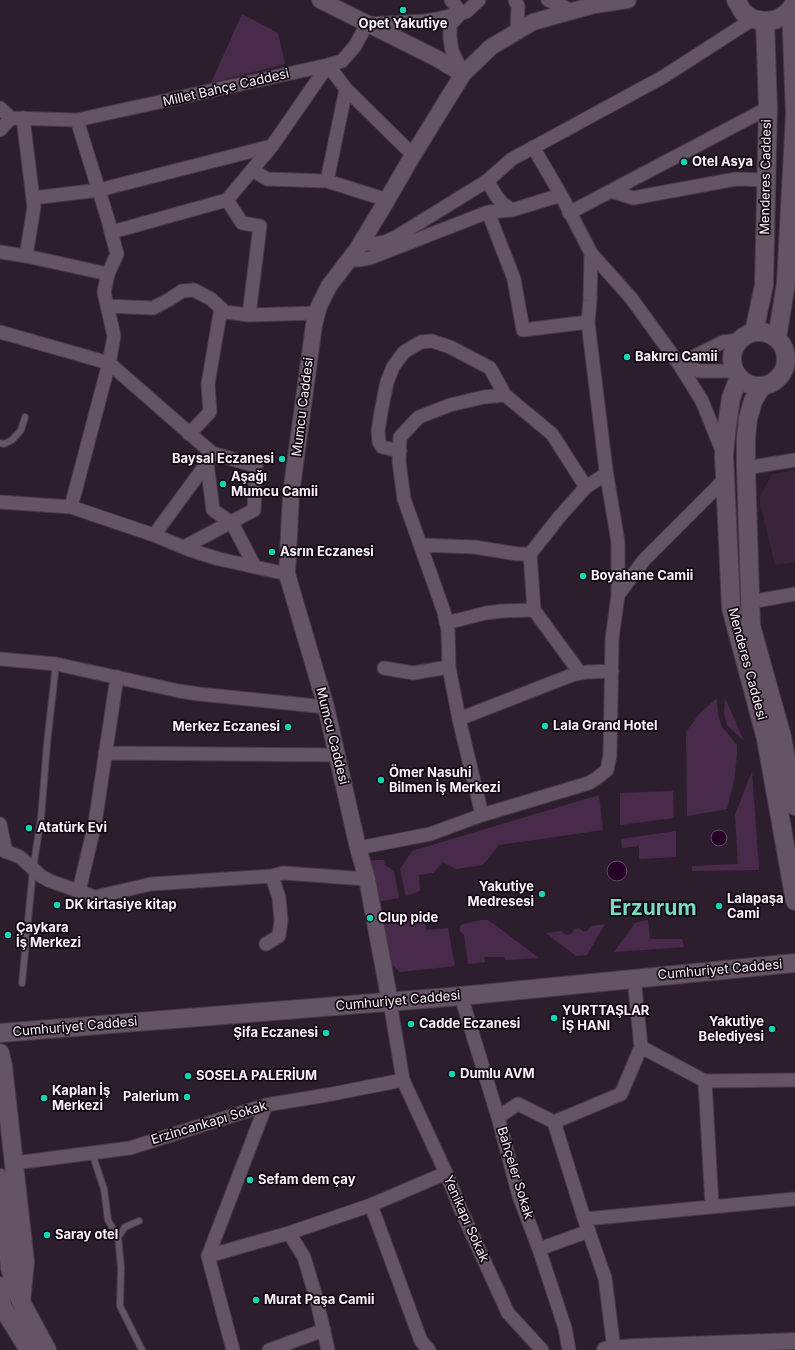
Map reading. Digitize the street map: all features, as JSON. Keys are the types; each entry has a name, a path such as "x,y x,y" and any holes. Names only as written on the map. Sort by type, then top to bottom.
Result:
{"main road":[{"path":"736,0 743,12 759,20 775,20 784,16 793,5"},
{"name":"Menderes Caddesi","path":"777,338 786,283 795,114 793,5"},
{"name":"Menderes Caddesi","path":"746,336 764,285 768,108 759,20"},
{"path":"762,331 777,338 791,351 783,372 778,379 770,384 762,386 753,386 745,382 737,374 732,363 734,347 746,336 762,331"},
{"name":"Menderes Caddesi","path":"737,374 731,398 724,455 731,608 766,739 795,901"},
{"name":"Menderes Caddesi","path":"762,386 753,401 748,419 746,438 750,602 752,626 788,737 795,806"},
{"name":"Cumhuriyet Caddesi","path":"0,1033 461,996 795,963"},
{"path":"1,1062 25,1262 21,1302"},
{"path":"0,1178 10,1268 21,1302 48,1350"},
{"path":"0,1286 1,1304 29,1350"}],"street":[{"path":"320,0 436,58 463,74"},
{"path":"451,0 461,13"},
{"path":"367,24 437,19 466,12 479,0"},
{"path":"515,0 518,6 517,32"},
{"path":"548,0 574,11"},
{"name":"Mumcu Caddesi","path":"390,1002 367,879 358,848 326,707 287,574 291,494 314,325 319,306 329,286 361,244 413,155 463,74 491,47 533,22 594,5 628,0"},
{"path":"461,13 450,25 450,38 452,51 463,74"},
{"path":"361,244 374,244 396,238 488,181 512,159 663,77 759,20"},
{"name":"Millet Bahçe Caddesi","path":"17,118 76,120 328,66 342,61 355,46 367,24"},
{"path":"112,232 227,200 272,146 328,66 346,90 413,155"},
{"path":"326,181 346,90"},
{"path":"0,108 17,118 34,207 26,256"},
{"path":"569,213 768,108"},
{"path":"0,130 17,118"},
{"path":"71,508 109,362 114,336 104,292 108,274 117,254 112,232 76,120"},
{"path":"32,198 99,190 272,146"},
{"path":"533,147 561,195 590,253 631,298 678,364 702,401 724,455"},
{"path":"252,170 267,179 326,181 387,200"},
{"path":"612,190 633,198 736,179 766,180"},
{"path":"488,181 500,201 512,210"},
{"path":"349,260 370,258 488,212 512,210 561,195"},
{"path":"227,200 242,223 260,226 249,315"},
{"path":"488,212 514,279 523,330 588,322"},
{"path":"0,252 26,256 108,274"},
{"path":"358,848 430,834 482,815 589,782 607,770 610,755 612,639 618,596 618,542 606,474 588,322 590,301 590,253"},
{"path":"107,306 153,308 182,291 194,290 210,299 225,312 249,315 317,313"},
{"path":"189,434 210,412 208,384 221,308"},
{"path":"0,332 109,362 189,434 209,458 213,510 232,523 256,567"},
{"path":"678,364 723,342 746,336"},
{"path":"400,451 382,447 379,442 378,431 387,382 393,367 404,352 421,342 432,341 450,348 490,368 505,395 552,434 586,487"},
{"path":"678,364 699,371 737,374"},
{"path":"482,815 459,719 449,668 448,630 421,545 404,499 399,462 400,437 419,417 450,405 484,397 505,395"},
{"path":"184,547 232,523 254,510 256,466 209,458"},
{"path":"154,535 209,458"},
{"path":"746,468 795,460"},
{"path":"580,673 534,610 530,554 560,516 586,487 606,474"},
{"path":"618,596 644,560 725,479"},
{"path":"0,502 71,508 154,535 218,559 287,574"},
{"path":"421,545 474,547 518,554 530,554"},
{"path":"750,602 795,594"},
{"path":"446,623 486,613 534,610"},
{"path":"0,659 56,664 199,694 326,707"},
{"path":"384,668 413,673 449,668"},
{"path":"459,719 580,673 612,671"},
{"path":"79,891 95,823 117,677"},
{"path":"106,754 337,755"},
{"path":"0,824 3,850 20,857 50,881 95,897 151,884 272,876 283,873 367,879"},
{"path":"266,944 279,936 281,920 279,898 272,876"},
{"path":"554,1122 621,1094 641,1047 634,978"},
{"name":"Bahçeler Sokak","path":"461,996 498,1117 519,1196 540,1248 565,1328 569,1350"},
{"name":"Yenikapı Sokak","path":"390,1002 403,1080 508,1312 542,1350"},
{"path":"641,1047 705,1081 795,1080"},
{"name":"Erzincankapı Sokak","path":"14,1163 130,1148 266,1105 403,1080"},
{"path":"705,1081 712,1206"},
{"path":"498,1117 518,1104 554,1122 605,1278 609,1349 722,1347 795,1341"},
{"path":"233,1350 208,1256 266,1105"},
{"path":"208,1256 289,1233 371,1205 446,1173"},
{"path":"540,1248 587,1225 712,1206 795,1199"},
{"path":"371,1205 421,1341 429,1350"},
{"path":"289,1233 304,1257 316,1297 328,1350"},
{"path":"269,1350 324,1330"}],"lane":[{"path":"0,443 4,444 12,440 21,430 24,417"},
{"path":"22,983 33,868 41,818 47,744 56,664"},
{"path":"92,1153 104,1189 108,1220 118,1237 121,1267 120,1306 142,1350"},
{"path":"118,1237 125,1227 138,1221"}],"shaded area":[{"path":"242,14 278,33 285,64 211,83"},
{"path":"795,470 795,562 775,565 759,498 772,474"},
{"path":"717,698 718,714 722,727 737,745 734,781 727,809 687,816 686,732 700,713"},
{"path":"725,698 744,741 727,725 724,714"},
{"path":"752,771 759,870 692,871 692,866 738,864 735,815"},
{"path":"673,791 674,818 620,825 620,793"},
{"path":"599,795 603,830 499,845 483,865 456,869 443,862 433,873 419,875 420,891 406,896 400,869 412,851"},
{"path":"716,830 722,830 727,835 725,844 722,846 716,846 711,841 711,835"},
{"path":"676,831 676,857 639,859 639,846 622,848 621,839"},
{"path":"384,860 385,865 394,871 399,898 376,902 367,861"},
{"path":"617,861 624,864 627,871 624,878 617,881 610,878 607,871 610,864"},
{"path":"420,911 424,914 426,930 448,928 455,966 400,972 391,964 382,917"},
{"path":"481,920 487,920 494,924 539,958 505,960 504,957 484,957 485,962 468,964 464,935 460,931 460,926"},
{"path":"648,920 650,939 682,939 684,947 614,952 635,923"},
{"path":"605,924 587,955 576,956 546,933 562,931 564,934 569,935 574,929 579,928 583,931 587,931 591,926"}],"place":[{"name":"Opet Yakutiye","path":"403,10"},
{"name":"Otel Asya","path":"684,162"},
{"name":"Bakırcı Camii","path":"627,357"},
{"name":"Baysal Eczanesi","path":"282,459"},
{"name":"Aşağı Mumcu Camii","path":"223,484"},
{"name":"Asrın Eczanesi","path":"272,552"},
{"name":"Boyahane Camii","path":"583,576"},
{"name":"Lala Grand Hotel","path":"545,726"},
{"name":"Merkez Eczanesi","path":"288,727"},
{"name":"Ömer Nasuhi Bilmen İş Merkezi","path":"381,780"},
{"name":"Atatürk Evi","path":"29,828"},
{"name":"Yakutiye Medresesi","path":"542,894"},
{"name":"DK kirtasiye kitap","path":"57,905"},
{"name":"Lalapaşa Cami","path":"719,906"},
{"name":"Clup pide","path":"370,918"},
{"name":"Çaykara İş Merkezi","path":"8,935"},
{"name":"YURTTAŞLAR İŞ HANI","path":"554,1018"},
{"name":"Cadde Eczanesi","path":"411,1024"},
{"name":"Yakutiye Belediyesi","path":"772,1029"},
{"name":"Şifa Eczanesi","path":"326,1033"},
{"name":"Dumlu AVM","path":"452,1074"},
{"name":"SOSELA PALERİUM","path":"188,1076"},
{"name":"Palerium","path":"187,1097"},
{"name":"Kaplan İş Merkezi","path":"44,1098"},
{"name":"Sefam dem çay","path":"250,1180"},
{"name":"Saray otel","path":"47,1235"},
{"name":"Murat Paşa Camii","path":"256,1300"}],"district":[{"name":"Erzurum","path":"653,909"}]}
